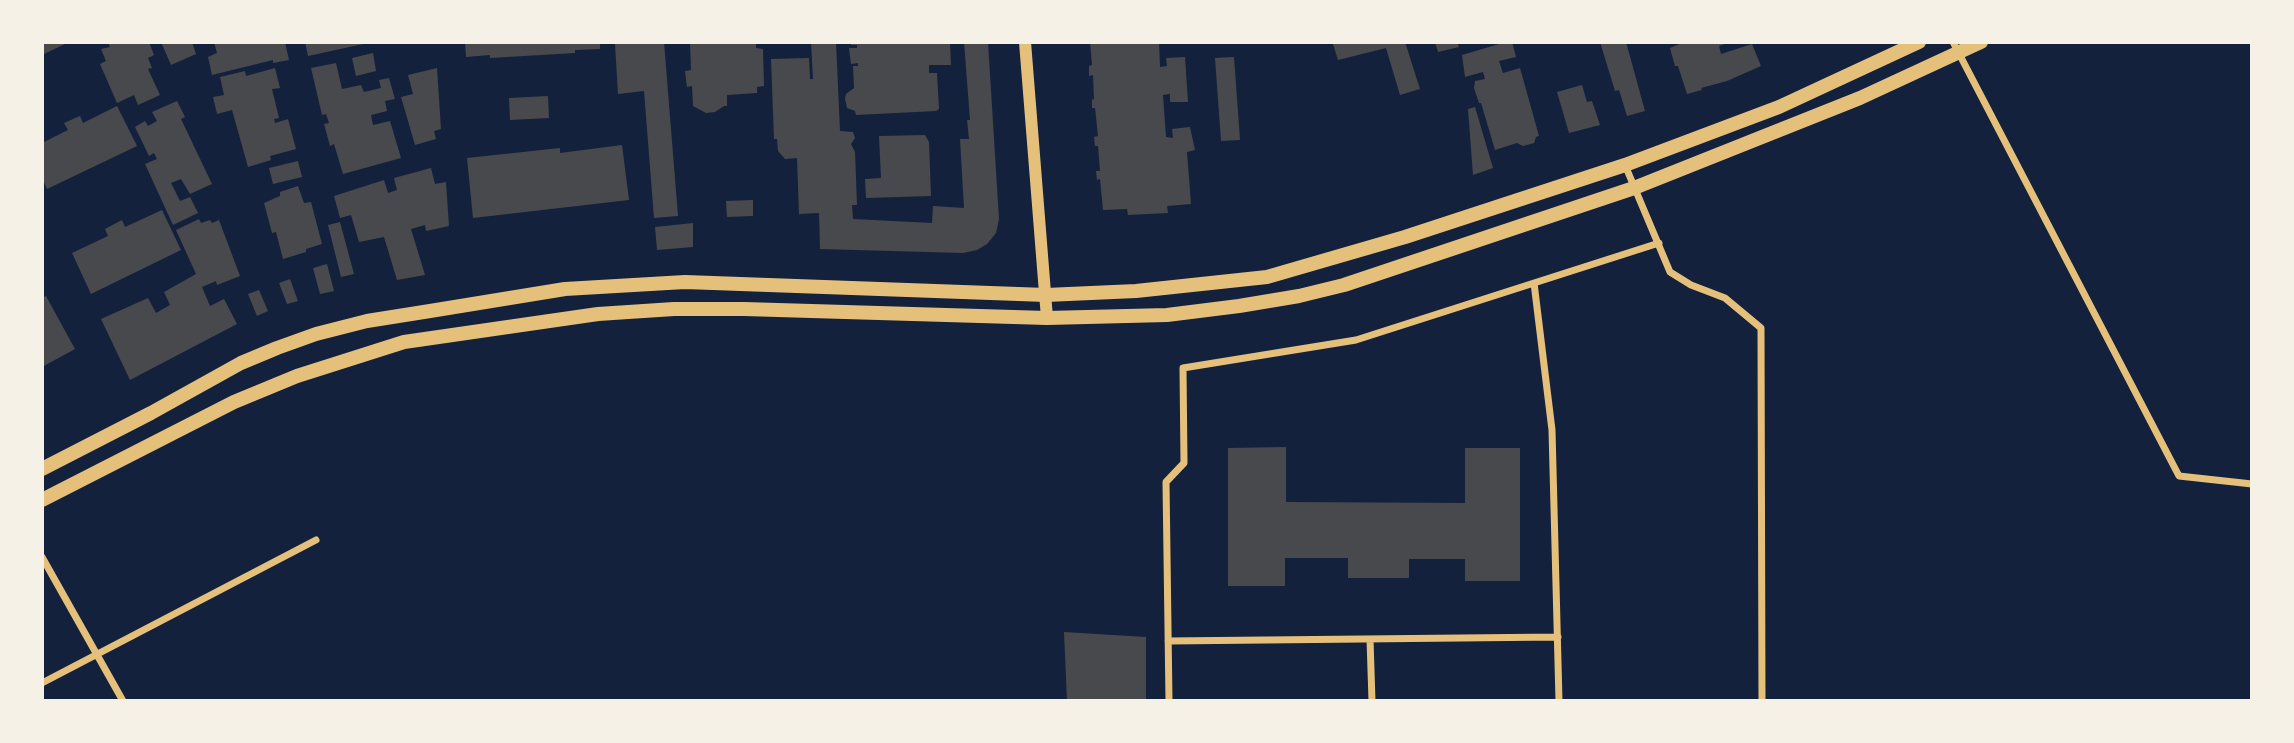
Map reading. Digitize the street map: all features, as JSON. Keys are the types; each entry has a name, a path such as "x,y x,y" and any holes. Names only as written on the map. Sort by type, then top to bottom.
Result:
{"main road":[{"path":"42,470 241,363 316,334 405,315 565,289 685,282 1046,295 1136,291 1267,277 1405,237 1625,165 1779,107 1919,42"},
{"path":"42,500 234,402 297,376 404,342 598,314 674,309 1047,318 1167,314 1299,296 1344,285 1634,188 1860,98 1956,47 1981,42"}],"street":[{"path":"1026,42 1047,318"},
{"path":"1956,47 2179,476 2252,484"},
{"path":"1625,165 1670,272 1691,285 1725,298 1761,328 1762,701"},
{"path":"1169,701 1166,482 1184,463 1182,368 1356,340 1659,243"},
{"path":"1534,283 1552,430 1559,701"},
{"path":"42,683 316,540"},
{"path":"42,557 123,701"},
{"path":"1168,641 1558,637"},
{"path":"1370,639 1372,701"}],"building":[{"path":"42,42 69,42 42,55"},
{"path":"108,42 149,42 154,55 148,58 152,68 148,69 160,95 138,105 134,95 117,103 100,64 106,61 101,49 110,47"},
{"path":"161,42 192,42 196,54 171,65"},
{"path":"214,42 285,42 289,60 273,63 273,60 212,75 208,57 217,53"},
{"path":"305,42 367,42 368,43 308,56"},
{"path":"465,42 600,42 600,49 575,50 575,53 466,57"},
{"path":"664,42 678,216 654,218 644,91 618,94 615,44"},
{"path":"690,42 756,42 756,48 763,49 764,86 757,87 757,93 727,95 727,106 715,112 706,113 693,106 692,86 687,87 685,71 691,70"},
{"path":"811,42 836,42 840,131 853,132 855,138 851,144 855,152 857,205 852,205 853,219 932,223 933,206 964,208 960,139 969,139 967,120 970,120 964,42 988,42 999,219 996,233 987,244 977,250 963,253 820,249 819,213 799,214 797,158 785,159 778,151 777,139 774,139 771,59 809,58 810,79 813,79"},
{"path":"851,42 950,42 951,65 929,65 929,73 937,73 939,109 856,115 855,111 847,108 845,99 846,94 854,88 853,66 858,66 858,63 851,64 849,48 857,48 857,45 851,45"},
{"path":"1090,42 1159,42 1160,67 1167,66 1166,58 1185,57 1188,102 1170,102 1170,94 1163,95 1166,137 1173,138 1172,129 1190,127 1195,150 1187,152 1191,204 1167,206 1168,213 1128,215 1127,209 1103,210 1100,179 1097,180 1096,171 1100,171 1098,146 1095,146 1094,137 1098,136 1095,108 1092,108 1093,75 1089,76 1089,66 1092,65"},
{"path":"1405,42 1420,89 1400,95 1386,48 1338,60 1333,44"},
{"path":"1435,42 1457,42 1459,47 1438,52"},
{"path":"1512,42 1516,57 1499,61 1503,73 1520,68 1539,136 1534,143 1523,146 1517,143 1495,150 1474,88 1475,81 1485,79 1483,72 1465,77 1462,55"},
{"path":"1600,42 1626,42 1645,111 1627,116 1619,90 1615,91"},
{"path":"1684,42 1730,42 1719,46 1721,54 1752,44 1761,66 1687,94 1670,48"},
{"path":"373,53 376,71 356,76 352,58"},
{"path":"1234,57 1240,140 1221,141 1215,58"},
{"path":"336,63 342,89 361,85 364,92 381,88 379,80 389,78 395,99 385,101 387,111 371,115 373,125 390,121 401,158 343,174 334,144 330,146 324,124 329,123 326,114 322,115 311,68"},
{"path":"275,68 280,88 272,89 279,118 274,119 275,123 288,119 296,149 270,156 271,160 248,167 232,110 217,114 213,97 224,95 220,77 245,71 246,76"},
{"path":"437,68 441,129 434,131 436,139 415,145 401,97 413,94 408,75"},
{"path":"1582,85 1587,102 1592,101 1600,125 1569,133 1557,92"},
{"path":"548,96 549,118 510,120 509,98"},
{"path":"177,101 185,117 181,119 212,184 190,194 181,179 171,183 180,201 190,197 198,213 173,225 145,164 157,159 154,153 149,156 135,127 145,121 148,126 157,121 152,112"},
{"path":"117,106 137,146 47,189 42,178 42,143 68,130 64,123 80,116 83,123"},
{"path":"1475,107 1493,168 1473,175 1468,109"},
{"path":"925,135 929,142 931,196 866,198 865,179 881,178 879,136"},
{"path":"622,145 629,200 473,218 467,158 560,148 560,153"},
{"path":"298,161 302,177 273,184 269,168"},
{"path":"431,168 435,184 446,182 449,226 426,231 425,225 411,229 425,275 397,280 384,237 359,242 351,215 340,218 334,196 384,180 388,193 397,190 394,178"},
{"path":"298,186 304,203 311,202 322,244 283,259 264,203 280,196 280,192"},
{"path":"753,200 753,216 727,217 726,201"},
{"path":"162,210 181,250 91,294 72,253 108,236 105,229 122,220 125,227"},
{"path":"199,219 201,223 219,220 240,276 217,285 216,281 202,287 210,306 224,299 237,324 130,380 101,319 148,298 156,313 170,305 164,292 196,274 176,230"},
{"path":"340,222 354,274 341,277 328,225"},
{"path":"693,223 693,247 657,250 655,227"},
{"path":"327,264 334,291 320,294 313,268"},
{"path":"290,279 298,301 287,304 279,283"},
{"path":"259,290 268,311 257,316 248,294"},
{"path":"46,296 75,349 42,367 42,298"},
{"path":"1286,447 1286,502 1465,503 1465,448 1520,448 1520,581 1465,581 1465,559 1409,559 1409,578 1348,578 1348,558 1285,558 1285,586 1228,586 1228,448"},
{"path":"1064,632 1146,637 1146,701 1067,701"}]}
